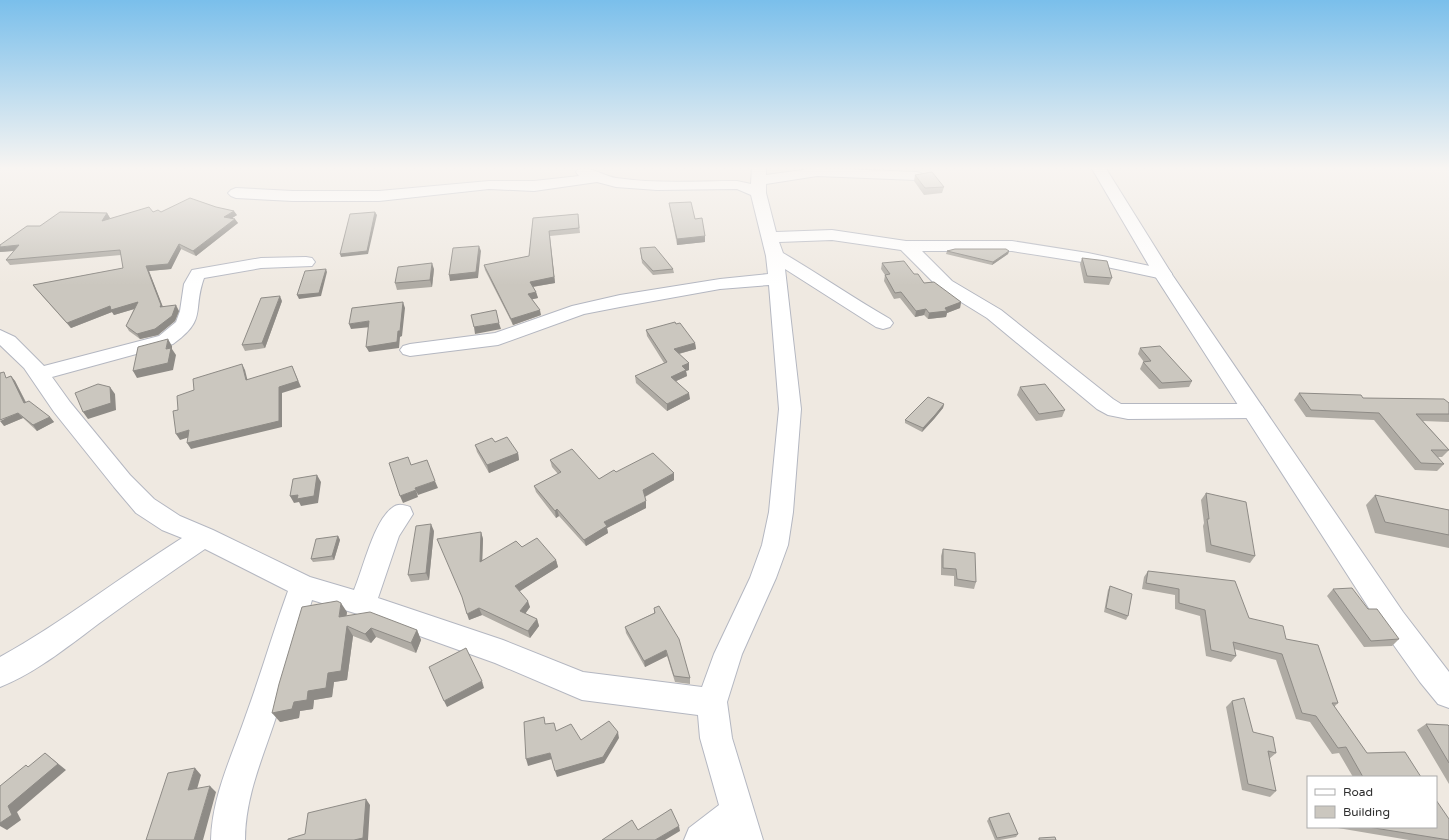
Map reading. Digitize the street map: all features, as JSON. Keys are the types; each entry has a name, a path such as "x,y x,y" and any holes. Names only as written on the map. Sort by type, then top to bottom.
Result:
{"street":[{"path":"701,840 742,826 716,738 712,702 728,654 763,578 774,545 781,512 790,409 774,257 764,206"},
{"path":"1122,206 1163,274 1394,621 1430,672 1449,694"},
{"path":"410,350 498,339 579,310 620,301 720,284 774,257 832,235 906,246 1012,246 1088,258 1163,274"},
{"path":"906,246 924,262 946,286 994,314 1105,404 1116,410 1128,412 1254,410"},
{"path":"774,257 814,278 836,295 882,323"},
{"path":"39,374 166,340 178,331 186,322 190,311 193,283 198,274 261,263 306,262"},
{"path":"0,336 8,341 31,363 62,407 122,481 145,506 171,523 204,537 303,586 362,604 503,653 582,686 712,702"},
{"path":"362,604 374,574 380,547 390,526 401,514"},
{"path":"0,672 48,645 142,577 204,537"},
{"path":"228,840 228,826 235,789 256,734 303,586"}],"building":[{"path":"173,206 214,206 234,211 224,217 235,219 193,251 179,244 168,264 146,266 161,305 160,307 176,305 172,316 155,329 137,334 126,326 138,302 111,310 110,306 67,323 33,285 123,268 120,250 6,260 19,245 0,247 0,245 27,226 40,226 60,212 107,213 102,221 149,207 153,212 158,210 161,212"},
{"path":"670,206 692,206 695,219 702,218 705,236 677,239"},
{"path":"375,212 367,251 340,254 350,214"},
{"path":"578,214 579,228 549,231 554,277 530,282 536,292 528,294 540,310 511,319 484,265 529,256 533,218"},
{"path":"479,246 476,272 449,275 453,248"},
{"path":"655,247 673,269 653,271 642,259 640,248"},
{"path":"955,249 1006,249 1009,251 993,262 947,251"},
{"path":"1082,258 1107,261 1112,278 1087,276"},
{"path":"904,261 914,274 918,274 924,283 934,282 961,302 945,308 947,311 929,313 926,309 916,311 901,292 895,293 885,275 890,274 882,263"},
{"path":"432,263 430,280 395,283 398,267"},
{"path":"326,269 319,293 297,295 305,271"},
{"path":"280,296 262,343 242,345 261,298"},
{"path":"403,302 400,331 398,331 397,342 366,347 369,321 349,324 352,308"},
{"path":"496,310 499,323 474,327 471,315"},
{"path":"675,322 676,324 680,323 695,343 674,349 689,363 682,366 686,370 671,377 689,393 667,404 635,376 667,362 646,330"},
{"path":"168,339 166,349 171,348 168,363 133,371 138,347"},
{"path":"1160,346 1192,381 1162,383 1143,362 1151,361 1140,348"},
{"path":"242,364 246,380 292,366 298,381 279,387 279,421 187,443 189,430 176,434 173,411 178,410 177,396 194,390 193,379"},
{"path":"4,372 6,378 11,376 24,403 29,401 50,417 33,425 18,413 0,420 0,373"},
{"path":"98,384 110,387 111,403 83,412 75,393"},
{"path":"1045,384 1065,410 1039,414 1020,387"},
{"path":"1299,393 1361,395 1363,398 1444,399 1449,403 1449,414 1416,414 1449,450 1431,450 1444,464 1421,463 1379,413 1311,410"},
{"path":"928,397 944,404 923,428 905,420"},
{"path":"507,437 518,453 487,465 475,445 492,438 495,442"},
{"path":"572,449 599,479 614,470 616,472 653,453 674,473 643,490 646,501 604,522 607,526 584,540 557,509 555,511 534,486 561,472 550,460"},
{"path":"408,457 411,465 427,460 435,481 415,488 416,490 400,496 389,463"},
{"path":"317,475 314,496 297,499 298,495 290,496 293,479"},
{"path":"1206,493 1246,502 1255,556 1211,545 1207,519 1209,519"},
{"path":"1375,495 1449,510 1449,535 1385,522"},
{"path":"431,524 426,573 408,575 416,526"},
{"path":"481,532 480,562 516,541 522,547 537,538 556,560 515,586 528,601 520,611 537,619 528,631 479,608 467,614 462,597 437,539"},
{"path":"338,536 332,556 311,559 316,539"},
{"path":"943,549 975,553 976,582 957,579 956,569 943,568"},
{"path":"1148,571 1235,581 1249,618 1283,626 1286,639 1318,645 1338,703 1332,703 1367,753 1405,752 1420,776 1362,776 1346,747 1338,748 1316,716 1302,713 1282,654 1233,642 1236,656 1211,650 1205,610 1179,603 1179,589 1146,583"},
{"path":"1110,586 1132,594 1128,616 1106,608"},
{"path":"1352,588 1368,609 1377,609 1399,639 1371,641 1333,589"},
{"path":"337,601 341,603 339,617 370,612 417,630 411,643 371,628 365,634 347,626 341,671 328,673 326,688 308,691 307,700 294,702 292,709 272,713 302,607"},
{"path":"659,606 679,639 690,678 674,676 666,650 644,661 625,627 655,613 654,608"},
{"path":"466,648 482,681 444,701 429,667"},
{"path":"1244,698 1253,732 1273,737 1276,753 1268,751 1276,791 1248,784 1232,701"},
{"path":"544,717 545,724 554,723 556,731 571,724 581,740 609,721 618,732 603,757 555,771 550,753 526,759 524,722"},
{"path":"1426,724 1449,726 1449,763"},
{"path":"45,753 58,764 8,806 12,815 0,823 0,786 26,765 28,767"},
{"path":"195,768 188,790 210,786 194,840 146,840 168,773"},
{"path":"366,799 363,838 354,840 288,840 305,834 308,813"},
{"path":"1437,801 1449,819 1449,840 1374,828 1437,828"},
{"path":"671,809 679,826 655,840 602,840 632,820 638,830"},
{"path":"1009,813 1018,834 997,838 989,818"},
{"path":"1055,837 1056,840 1039,840 1039,838"}]}
